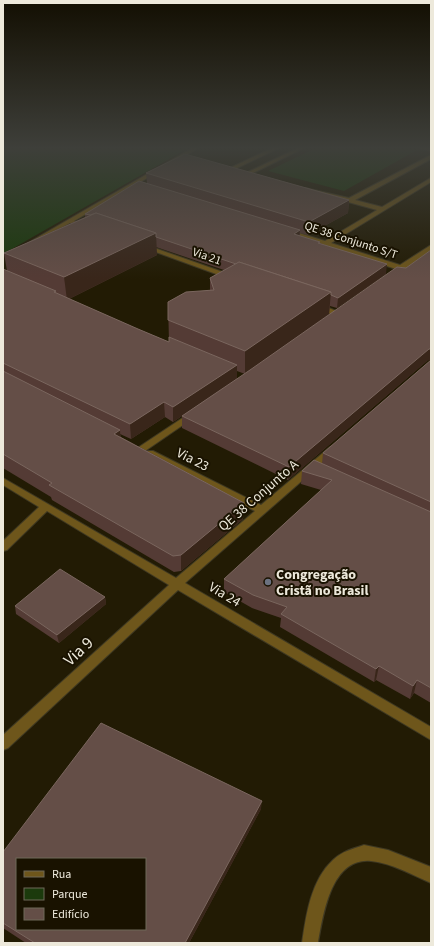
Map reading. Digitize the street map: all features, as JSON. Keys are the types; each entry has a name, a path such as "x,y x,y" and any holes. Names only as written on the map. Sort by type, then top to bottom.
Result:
{"street":[{"path":"23,247 120,191"},
{"path":"316,191 382,209"},
{"path":"351,200 367,191"},
{"path":"325,244 412,191"},
{"path":"69,221 92,228"},
{"name":"QE 38 Conjunto S/T","path":"288,232 401,268"},
{"name":"Via 21","path":"136,244 240,280"},
{"path":"382,282 431,247"},
{"path":"307,302 340,310 325,322"},
{"name":"Via 23","path":"200,409 138,447 262,510"},
{"name":"QE 38 Conjunto A","path":"177,584 342,441"},
{"path":"312,467 326,473"},
{"name":"Via 24","path":"3,481 431,734"},
{"path":"3,547 46,506"},
{"name":"Via 9","path":"3,744 177,584"},
{"path":"310,943 318,903 331,872 344,861 365,853 393,858 431,875"}],"green space":[{"path":"3,191 113,191 3,254"}],"building":[{"path":"122,191 172,191 300,230 294,234 387,264 338,298 331,295 331,292 239,262 236,264 156,237 156,233 96,213 90,215 85,214"},
{"path":"206,191 317,191 349,200 309,222"},
{"path":"96,213 156,233 64,277 4,253"},
{"path":"431,250 431,349 429,349 289,467 182,416 397,267 406,268"},
{"path":"239,262 331,292 245,351 168,320 168,302 186,292 214,290 210,278"},
{"path":"3,269 169,342 169,337 237,365 173,407 164,402 130,424 3,363"},
{"path":"431,360 431,502 323,453"},
{"path":"3,371 120,430 114,434 244,503 181,555 173,556 49,485 52,483 3,454"},
{"path":"314,460 431,512 431,688 417,680 413,686 379,666 376,669 281,614 287,607 253,595 224,579 332,480 302,471"},
{"path":"60,569 105,597 57,635 15,606"},
{"path":"101,723 262,801 185,943 35,943 3,923 3,852"}],"place":[{"name":"Congregação Cristã no Brasil","path":"268,582"}]}
